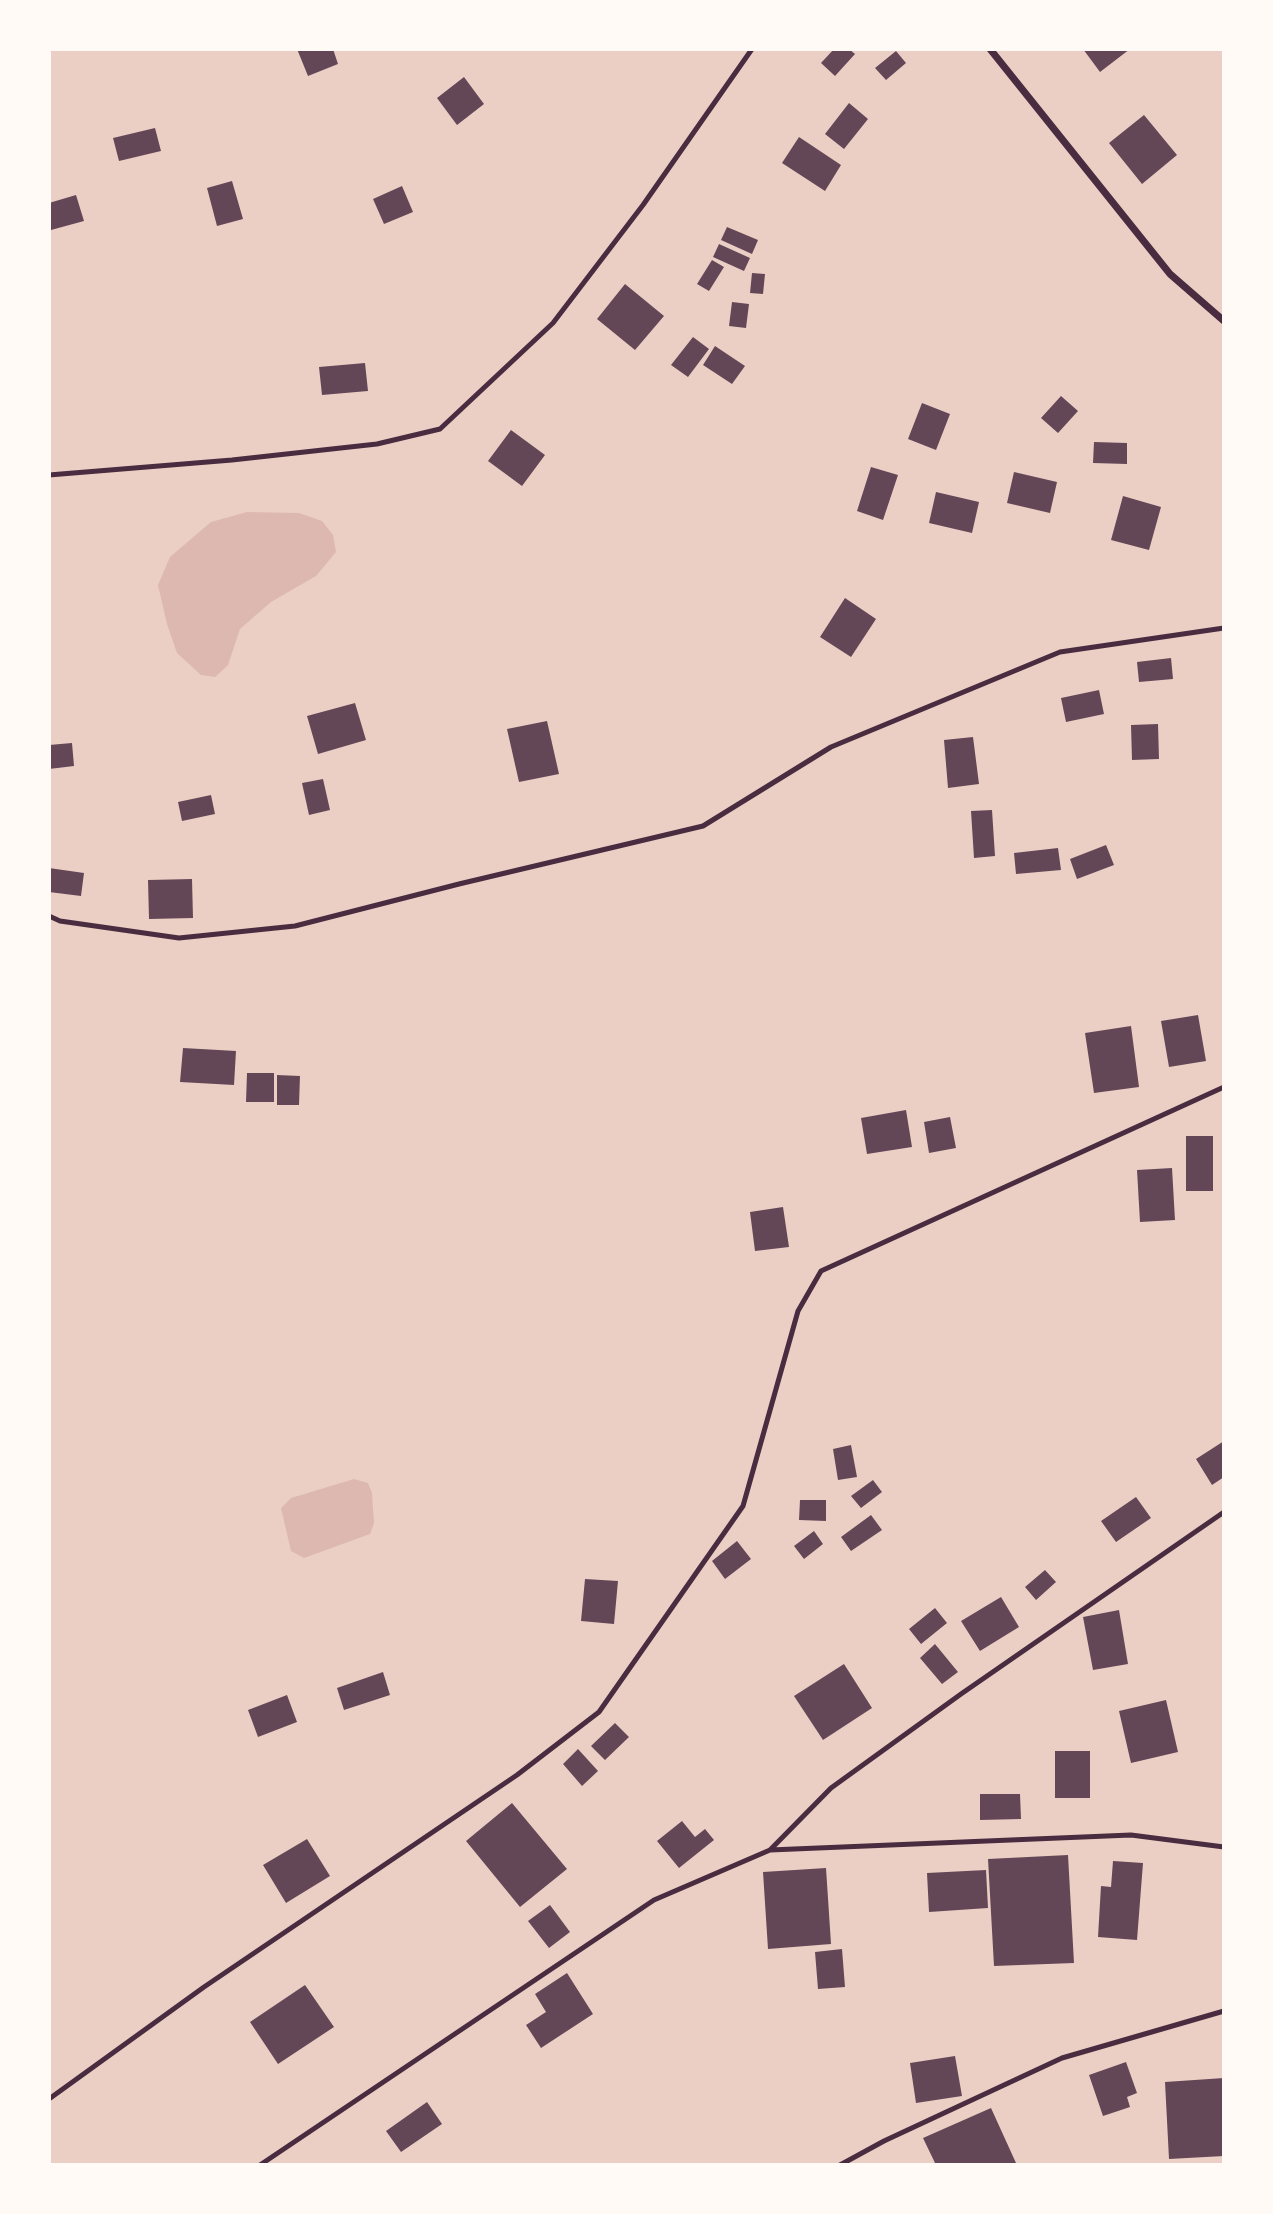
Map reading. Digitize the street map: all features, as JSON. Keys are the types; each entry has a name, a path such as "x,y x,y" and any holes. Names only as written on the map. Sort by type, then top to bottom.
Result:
{"street":[{"path":"990,49 1170,274 1224,321"}],"lane":[{"path":"49,475 363,446 440,429 553,323 643,205 752,49"},
{"path":"49,916 60,921 179,938 296,926 472,880 703,826 831,747 1060,652 1224,628"},
{"path":"49,2099 204,1987 517,1775 599,1712 743,1506 798,1311 821,1271 1224,1087"},
{"path":"770,1850 831,1788 961,1694 1224,1512"},
{"path":"260,2165 654,1900 770,1850 1131,1835 1224,1847"},
{"path":"840,2165 884,2141 1062,2058 1224,2011"}],"shaded area":[{"path":"49,49 1224,49 1224,2165 49,2165"},
{"path":"247,512 299,513 322,521 333,535 336,552 316,576 271,602 240,629 228,665 215,677 201,675 177,653 158,585 170,557 211,522"},
{"path":"354,1479 368,1483 372,1493 374,1523 370,1534 304,1558 291,1551 281,1508 291,1498"}],"building":[{"path":"297,49 333,49 338,64 308,76"},
{"path":"834,49 849,49 855,54 835,76 821,63"},
{"path":"1083,49 1130,49 1100,72"},
{"path":"896,51 906,63 886,80 875,68"},
{"path":"464,77 484,104 457,125 437,98"},
{"path":"849,103 868,119 844,149 825,134"},
{"path":"1144,115 1177,155 1142,184 1109,143"},
{"path":"155,128 161,151 119,161 113,138"},
{"path":"799,137 841,165 825,191 782,163"},
{"path":"232,181 243,219 217,226 207,188"},
{"path":"402,186 413,212 384,224 373,199"},
{"path":"76,195 84,221 51,230 49,203"},
{"path":"727,227 758,240 752,254 721,240"},
{"path":"719,244 750,258 744,271 713,257"},
{"path":"712,260 724,267 709,291 697,284"},
{"path":"752,273 765,274 763,294 750,293"},
{"path":"625,284 664,316 635,350 597,319"},
{"path":"732,302 749,304 746,328 729,326"},
{"path":"693,337 709,349 688,377 671,365"},
{"path":"715,346 745,366 732,384 703,365"},
{"path":"365,363 368,391 322,395 319,367"},
{"path":"1061,396 1078,411 1058,433 1041,418"},
{"path":"922,403 950,414 936,450 908,439"},
{"path":"511,430 545,455 522,486 488,461"},
{"path":"1094,442 1127,443 1127,464 1093,463"},
{"path":"871,467 898,475 883,520 857,511"},
{"path":"1014,472 1057,482 1050,513 1007,503"},
{"path":"936,492 979,502 972,533 929,523"},
{"path":"1123,496 1161,507 1149,550 1111,540"},
{"path":"845,598 876,619 851,657 820,637"},
{"path":"1171,658 1173,679 1139,682 1137,662"},
{"path":"1099,690 1104,714 1066,722 1061,698"},
{"path":"355,703 366,740 318,754 307,716"},
{"path":"547,721 559,774 519,782 507,729"},
{"path":"1158,724 1159,759 1132,760 1131,725"},
{"path":"973,737 979,784 948,788 944,740"},
{"path":"72,743 74,766 49,769 49,745"},
{"path":"323,779 330,810 309,815 302,783"},
{"path":"211,795 215,814 182,821 178,802"},
{"path":"992,810 995,856 974,858 971,811"},
{"path":"1106,845 1114,865 1077,879 1070,859"},
{"path":"1058,848 1061,870 1016,874 1014,853"},
{"path":"49,868 84,873 81,896 49,892"},
{"path":"192,879 193,918 149,919 148,880"},
{"path":"1198,1015 1206,1061 1169,1067 1161,1021"},
{"path":"1131,1026 1139,1087 1094,1093 1085,1033"},
{"path":"183,1048 236,1051 234,1085 180,1082"},
{"path":"247,1073 274,1073 274,1102 246,1102"},
{"path":"277,1075 300,1076 299,1105 277,1105"},
{"path":"906,1110 912,1147 867,1154 861,1118"},
{"path":"950,1117 956,1148 929,1153 924,1122"},
{"path":"1186,1136 1213,1136 1213,1191 1186,1191"},
{"path":"1172,1168 1175,1220 1140,1222 1137,1170"},
{"path":"783,1207 789,1247 755,1251 750,1212"},
{"path":"1224,1441 1224,1477 1212,1485 1196,1459"},
{"path":"851,1445 857,1477 838,1480 833,1449"},
{"path":"873,1480 882,1492 861,1508 851,1496"},
{"path":"1136,1497 1151,1518 1116,1542 1101,1521"},
{"path":"800,1500 826,1500 826,1521 799,1520"},
{"path":"871,1515 882,1530 851,1551 841,1537"},
{"path":"814,1531 823,1544 804,1559 794,1546"},
{"path":"737,1541 751,1559 725,1579 712,1561"},
{"path":"1045,1570 1056,1582 1036,1600 1025,1587"},
{"path":"585,1579 618,1581 614,1624 581,1621"},
{"path":"1001,1597 1019,1627 980,1651 961,1621"},
{"path":"935,1608 947,1623 921,1644 909,1629"},
{"path":"1119,1610 1128,1664 1093,1670 1083,1617"},
{"path":"935,1644 958,1672 942,1684 920,1658"},
{"path":"844,1664 872,1708 823,1740 794,1696"},
{"path":"383,1672 390,1695 344,1710 337,1688"},
{"path":"287,1695 297,1722 258,1737 248,1710"},
{"path":"1166,1700 1178,1752 1131,1763 1119,1711"},
{"path":"615,1723 629,1737 605,1760 591,1746"},
{"path":"578,1749 598,1771 582,1786 563,1764"},
{"path":"1055,1751 1090,1751 1090,1798 1055,1798"},
{"path":"980,1794 1020,1794 1021,1819 980,1820"},
{"path":"512,1803 567,1869 520,1907 466,1841"},
{"path":"682,1821 695,1837 705,1829 714,1840 679,1868 657,1841"},
{"path":"307,1839 330,1876 286,1903 263,1865"},
{"path":"1068,1855 1074,1963 994,1966 988,1859"},
{"path":"1113,1861 1143,1863 1137,1940 1098,1937 1101,1886 1111,1887"},
{"path":"826,1868 831,1944 768,1949 763,1872"},
{"path":"986,1870 988,1908 929,1912 927,1873"},
{"path":"550,1905 570,1932 549,1948 528,1921"},
{"path":"842,1949 845,1987 818,1989 815,1952"},
{"path":"567,1973 593,2014 541,2048 526,2025 546,2012 535,1994"},
{"path":"305,1985 334,2027 278,2064 250,2022"},
{"path":"955,2056 962,2096 916,2103 910,2063"},
{"path":"1126,2062 1137,2093 1127,2097 1130,2107 1103,2116 1089,2075"},
{"path":"1224,2078 1224,2156 1169,2159 1165,2082"},
{"path":"427,2102 442,2124 401,2152 386,2131"},
{"path":"991,2108 1016,2163 936,2165 923,2138"}]}
